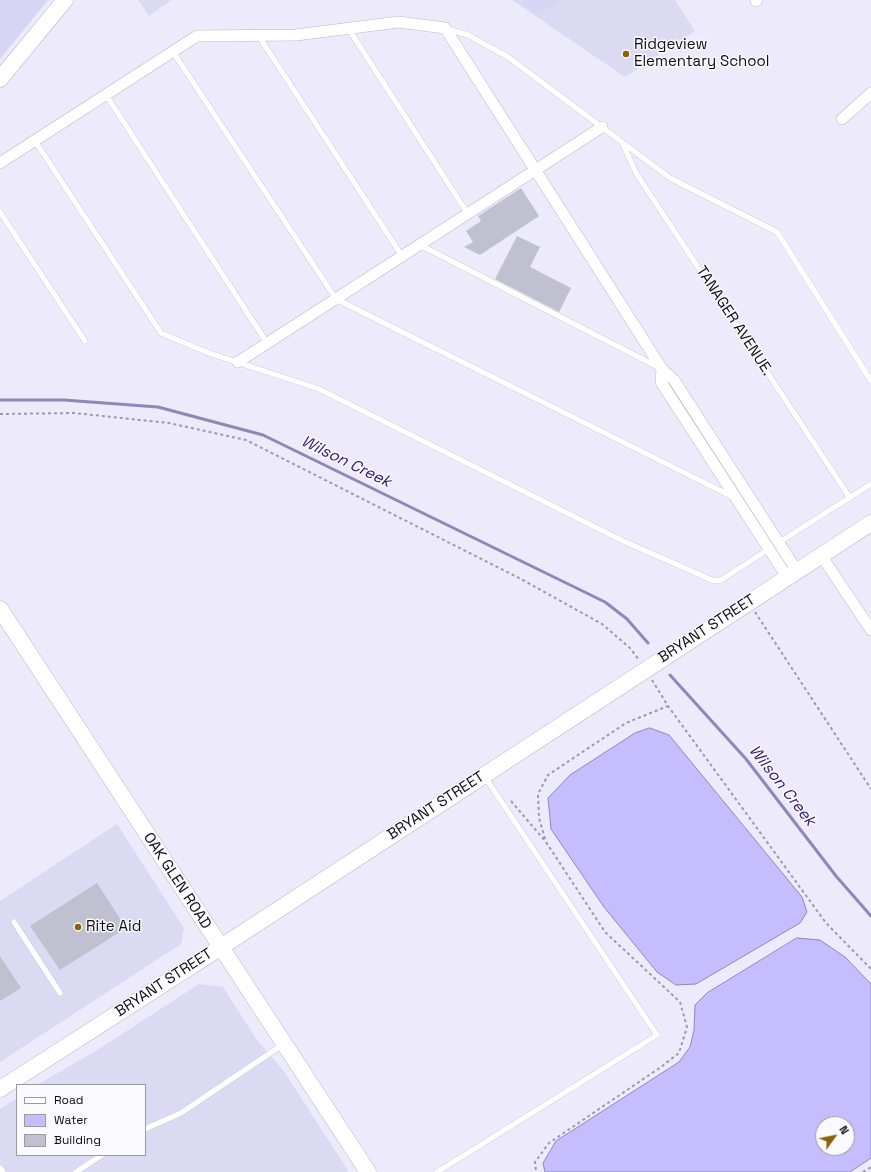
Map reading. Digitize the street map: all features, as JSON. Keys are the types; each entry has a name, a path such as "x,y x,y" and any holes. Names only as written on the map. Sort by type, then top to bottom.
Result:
{"main road":[{"path":"0,79 64,0"},
{"name":"BRYANT STREET","path":"0,1088 221,947 871,523"},
{"name":"OAK GLEN ROAD","path":"0,609 368,1172"}],"street":[{"path":"0,163 197,36 296,35 399,22 445,28 662,368 674,380 779,543 792,574"},
{"path":"842,119 871,93"},
{"path":"238,362 602,127"},
{"path":"662,368 661,382 769,550 792,574"},
{"path":"821,555 871,630"}],"lane":[{"path":"348,28 468,214"},
{"path":"445,28 468,35 508,57 670,178 777,232 871,381"},
{"path":"258,35 402,256"},
{"path":"173,52 336,299 736,498 745,492"},
{"path":"106,95 267,343"},
{"path":"35,141 161,333 209,353 319,389 621,540 714,581 721,580 871,484"},
{"name":"TANAGER AVENUE.","path":"622,142 636,173 850,498"},
{"path":"0,212 85,341"},
{"path":"420,244 662,368"},
{"path":"437,1172 656,1035 483,775"},
{"path":"14,922 60,993"},
{"path":"146,1129 181,1113 284,1044"},
{"path":"76,1172 100,1156"},
{"path":"0,1168 3,1172"}],"path":[{"path":"0,414 74,413 154,421 246,440 521,579 602,624 630,648 646,669 668,706 826,923 871,969"},
{"path":"749,602 871,789"},
{"path":"546,842 539,818 538,794 548,774 626,723 668,706"},
{"path":"508,797 546,842 605,932 680,1002 687,1027 679,1053 661,1067 548,1143 536,1162 536,1172"},
{"path":"863,1172 871,1167"}],"shaded area":[{"path":"0,0 48,0 0,59"},
{"path":"138,0 172,0 149,16"},
{"name":"Ridgeview Elementary School","path":"512,0 675,0 695,31 625,77"},
{"path":"525,0 560,0 538,15 520,3"},
{"path":"117,824 184,928 181,944 0,1062 0,901"},
{"path":"199,984 223,987 257,1040 283,1070 349,1172 0,1172 0,1109 16,1099 16,1156 146,1156 146,1084 39,1084 99,1049"}],"water":[{"path":"650,728 669,735 802,897 807,912 800,923 696,984 676,985 657,972 604,907 551,829 548,798 570,775 635,733"},
{"path":"797,938 820,940 845,957 871,984 871,1158 850,1172 545,1172 543,1163 556,1141 679,1062 690,1047 694,1030 695,1005 707,993"}],"building":[{"path":"521,188 539,216 480,255 464,247 473,242 466,231 481,221 478,216"},
{"path":"517,236 540,247 530,267 571,288 559,312 495,279"},
{"name":"Rite Aid","path":"97,883 126,928 60,970 30,926"},
{"path":"0,956 21,988 0,1001"}],"waterway":[{"name":"Wilson Creek","path":"0,400 64,400 158,407 263,435 605,602 627,619 648,643"},
{"name":"Wilson Creek","path":"670,675 746,759 836,876 871,916"}],"place":[{"name":"Ridgeview Elementary School","path":"626,54"},
{"name":"Rite Aid","path":"78,927"}]}
